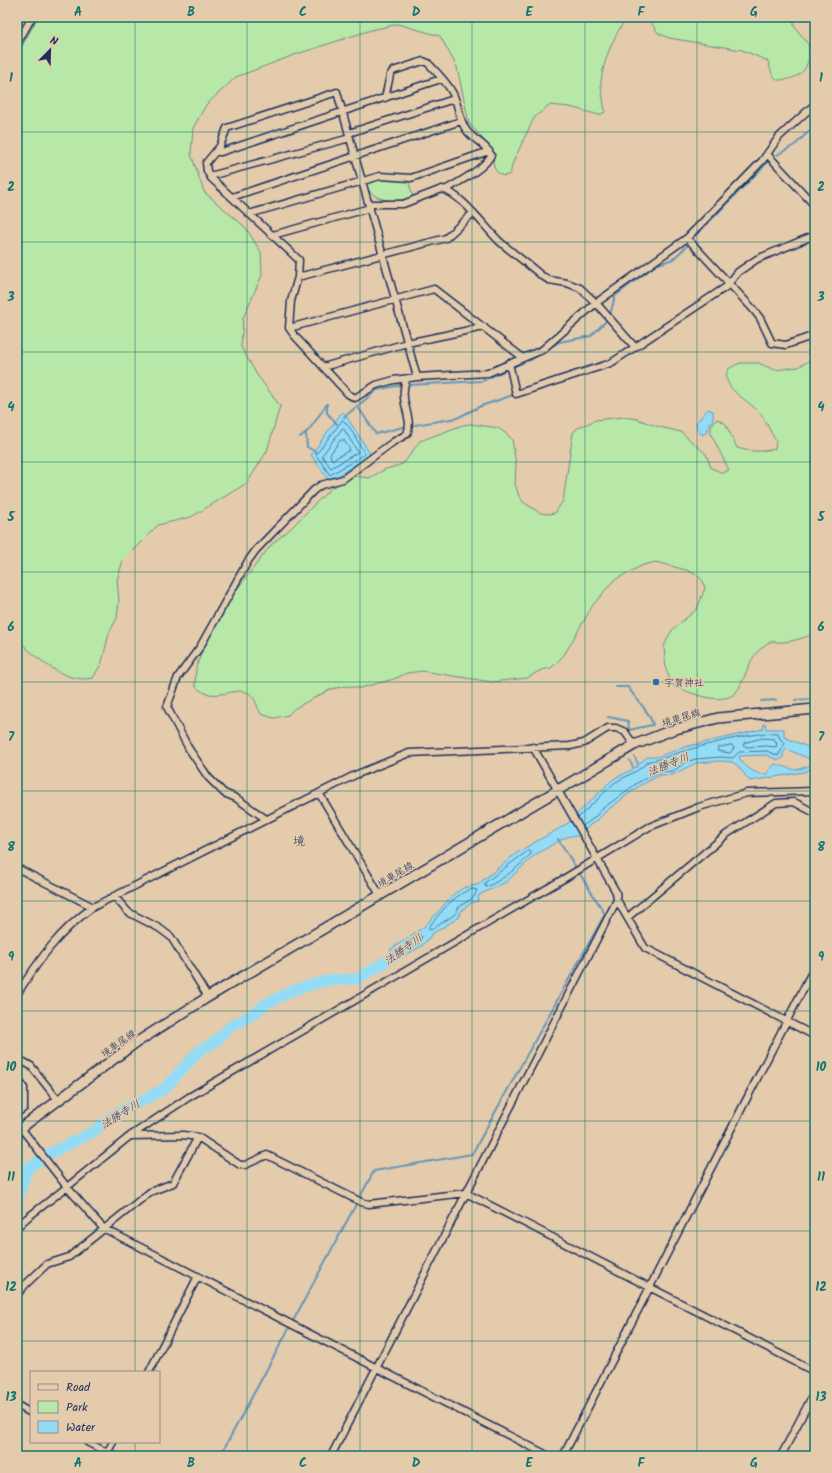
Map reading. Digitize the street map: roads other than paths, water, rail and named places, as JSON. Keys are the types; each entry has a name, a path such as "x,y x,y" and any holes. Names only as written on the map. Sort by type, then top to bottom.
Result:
{"main road":[{"name":"境車尾線","path":"19,1129 134,1044 208,997 634,745 672,730 718,718 815,709"}],"street":[{"path":"17,44 32,17"},
{"path":"273,235 370,206 403,204 445,190 490,158 489,151 468,133 461,121 452,92 441,78 424,61 393,71 385,98"},
{"path":"215,152 221,152 343,113 441,78"},
{"path":"417,377 337,92 228,128 220,146 206,163 207,171 210,176 249,214 299,260 298,276 291,301 289,328 348,394 355,398 376,385 394,380 406,380 417,377 488,373 522,357 542,350 596,303 687,238 767,154 780,137 815,104"},
{"path":"210,176 349,136 454,99"},
{"path":"232,197 461,121"},
{"path":"249,214 380,176 412,178 489,151"},
{"path":"767,154 815,206"},
{"path":"445,190 449,191 473,213 497,239 542,276 549,280 567,283 580,288 596,303 634,346"},
{"path":"298,276 446,238 473,213"},
{"path":"509,363 516,394 607,365 634,346 696,308 730,284 738,272 757,259 815,235"},
{"path":"687,238 760,318 768,338 774,345 786,344 815,335"},
{"path":"289,328 434,289 522,357"},
{"path":"323,367 407,343 484,327"},
{"path":"266,820 236,798 224,793 198,764 167,707 178,677 200,647 256,550 314,490 321,485 343,479 393,442 407,434 409,424 402,391 406,380"},
{"path":"17,994 56,938 76,919 93,907 355,775 409,753 570,746 584,743 608,728 616,728 624,732 634,745"},
{"path":"533,747 616,892 617,900 628,917 644,948 815,1036"},
{"path":"17,1227 130,1136 189,1097 595,856 649,827 699,807 747,793 815,791"},
{"path":"319,793 380,895"},
{"path":"628,917 727,834 776,803 794,802 815,813"},
{"path":"17,868 93,907"},
{"path":"114,896 128,912 159,928 171,938 208,997"},
{"path":"331,1456 617,900"},
{"path":"563,1456 785,1021 815,966"},
{"path":"17,1058 31,1066 58,1100"},
{"path":"17,1077 24,1088 24,1108 17,1113"},
{"path":"19,1129 103,1228 549,1456"},
{"path":"130,1136 198,1136 240,1165 245,1165 267,1155 361,1202 369,1204 466,1193 815,1372"},
{"path":"17,1295 47,1264 69,1257 103,1228 119,1218 150,1192 173,1183 198,1136"},
{"path":"150,1371 198,1276"},
{"path":"781,1456 815,1390"},
{"path":"17,1406 30,1412"},
{"path":"89,1443 106,1454 114,1456"},
{"path":"106,1454 112,1443"}],"water":[{"path":"708,409 713,411 713,418 706,433 702,435 697,430 696,423"},
{"path":"342,412 345,414 371,455 339,475 328,479 311,455"},
{"path":"764,724 766,729 784,729 784,737 815,750 815,761 786,749 783,753 783,758 778,760 766,755 739,756 746,766 754,772 762,774 766,774 775,764 795,770 806,767 815,762 815,767 804,772 750,781 737,765 732,762 720,761 696,763 672,775 660,775 639,786 605,812 579,836 570,836 562,839 535,855 506,882 479,895 478,901 471,903 462,910 458,918 432,934 422,946 398,959 390,950 425,926 454,894 463,888 477,885 518,852 567,824 612,780 633,769 629,759 634,768 638,766 634,756 639,764 647,757 657,757 685,747 763,729"}],"waterway":[{"path":"777,155 796,144 815,125"},
{"path":"695,236 768,162"},
{"path":"610,315 615,296 656,265 673,259 688,245"},
{"path":"529,361 559,342 591,336 607,320"},
{"path":"513,367 522,363"},
{"path":"408,385 482,381 506,370"},
{"path":"586,374 597,370"},
{"path":"344,417 377,390 401,385"},
{"path":"522,395 544,388"},
{"path":"415,425 457,418 481,406 513,395"},
{"path":"300,437 309,430 327,404 327,413 337,424"},
{"path":"358,407 376,434 407,426"},
{"path":"306,433 307,447 316,452"},
{"path":"616,687 628,687 645,710 653,725"},
{"path":"795,700 815,699"},
{"path":"761,701 776,700"},
{"path":"608,717 628,721 629,730 652,725"},
{"path":"220,1456 374,1171 472,1154 605,914 558,839"},
{"name":"法勝寺川","path":"17,1199 28,1168 49,1154 93,1132 116,1114 164,1089 200,1050 215,1042 231,1026 252,1015 267,1003 297,989 329,980 357,979 394,957 407,947"}],"place":[{"name":"宇賀神社","path":"656,682"}],"district":[{"name":"境","path":"299,841"}]}
